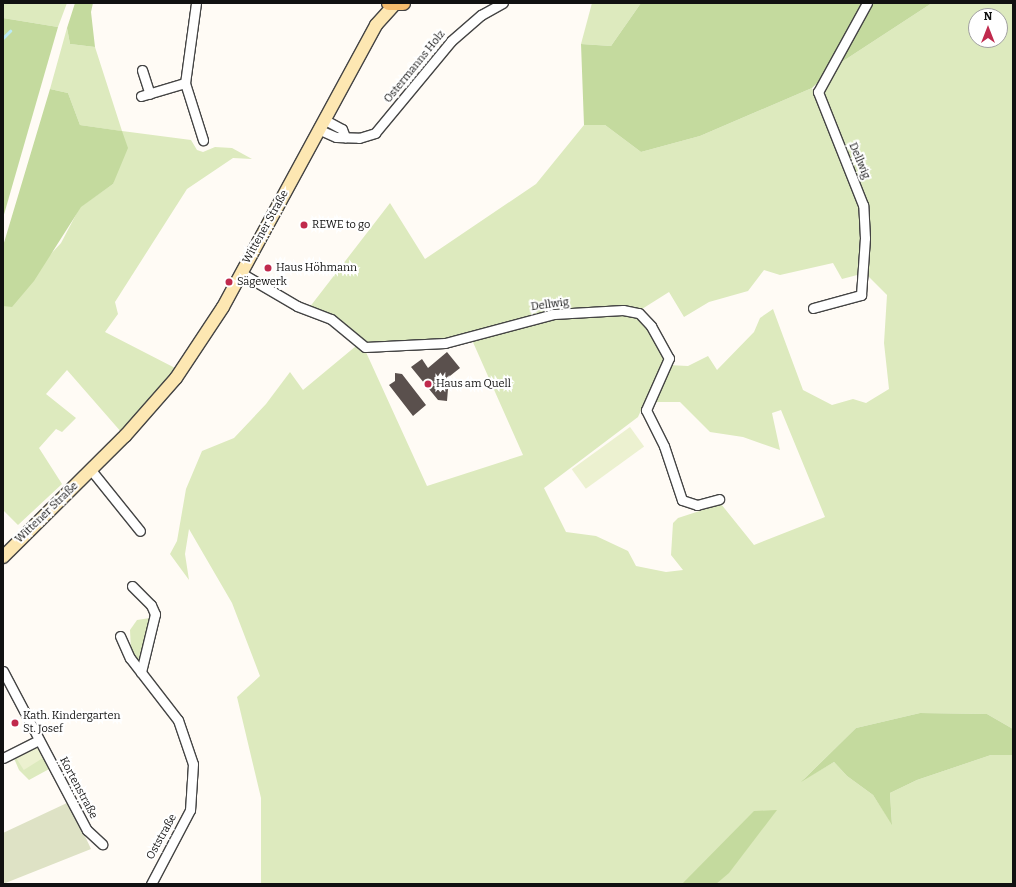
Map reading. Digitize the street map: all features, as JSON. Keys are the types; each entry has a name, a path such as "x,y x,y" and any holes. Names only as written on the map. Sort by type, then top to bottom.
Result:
{"main road":[{"name":"Wittener Straße","path":"3,557 141,419 176,378 204,338 323,125 376,25 392,3"}],"street":[{"path":"196,3 185,84 203,140"},
{"name":"Ostermanns Holz","path":"323,125 336,137 364,138 375,133 450,41 480,15 503,3"},
{"name":"Dellwig","path":"814,308 861,295 865,238 863,205 818,92 867,3"},
{"path":"142,70 146,95 185,84"},
{"name":"Dellwig","path":"241,273 300,308 331,319 365,347 445,343 554,314 622,310 639,313 651,326 670,358 646,410 664,446 682,500 697,505 719,498"},
{"path":"91,470 140,530"},
{"path":"132,586 151,604 155,614 141,672"},
{"name":"Oststraße","path":"120,636 126,653 178,720 193,764 190,810 180,833 152,882"},
{"name":"Kortenstraße","path":"3,671 87,830 102,844"},
{"path":"3,758 39,740"},
{"path":"152,882 161,884"}],"green space":[{"path":"3,3 67,3 58,27 3,18"},
{"path":"75,3 93,3 91,12 95,47 70,44 67,28"},
{"path":"592,3 641,3 611,46 581,44"},
{"path":"641,3 932,3 834,67 812,88 700,136 641,152 605,125 584,125 581,44 611,46"},
{"path":"932,3 1013,3 1013,729 987,714 920,713 856,728 803,780 834,762 847,776 873,795 892,824 890,793 917,780 991,755 1013,755 1013,884 261,884 261,798 237,697 260,676 232,603 189,529 185,554 189,580 170,554 177,541 186,489 202,451 234,438 266,404 290,372 303,390 356,346 365,350 427,486 523,455 472,340 542,317 639,314 665,356 638,417 544,488 566,532 596,536 628,551 636,566 666,572 683,570 671,555 673,523 678,518 721,504 754,545 825,517 781,410 772,413 780,450 743,437 710,432 680,402 652,402 668,365 688,366 708,356 717,370 754,332 760,318 773,309 803,390 832,405 853,399 866,403 889,389 884,343 887,295 866,274 868,225 821,92 834,67"},
{"path":"3,18 58,27 3,218"},
{"path":"67,28 70,44 95,47 122,131 191,140 197,150 203,152 215,147 232,148 252,159 233,158 187,189 115,302 118,314 105,332 177,369 122,433 67,370 46,394 76,418 62,432 56,429 39,448 62,484 18,525 3,510 3,306 61,243 80,207 113,184 121,131 80,125 68,93 50,89"},
{"path":"812,88 862,207 861,274 842,279 833,263 780,275 764,270 748,291 709,302 684,317 669,292 642,309 628,307 538,315 440,342 366,343 309,308 390,203 425,259 536,184 584,125 605,125 641,152 700,136"},
{"path":"50,89 68,93 80,125 122,131 128,148 113,184 81,207 34,281 12,307 3,306 3,246"},
{"path":"630,427 644,446 586,489 572,469"},
{"path":"150,618 140,664 131,650 130,630 137,620"},
{"path":"920,713 987,714 1013,729 1013,755 991,755 917,780 890,793 892,825 873,795 847,776 834,762 801,782 856,728"},
{"path":"37,744 51,768 29,780 19,770 13,756"},
{"path":"37,744 45,757 24,770 16,757"},
{"path":"69,802 91,849 3,884 3,833"},
{"path":"777,810 729,873 716,884 682,884 754,811"}],"building":[{"path":"447,352 460,368 436,387 448,389 447,401 438,400 411,367 422,359 428,368"},
{"path":"395,373 402,374 426,405 413,416 389,385 395,381"}],"waterway":[{"path":"3,38 10,31"}],"place":[{"name":"REWE to go","path":"304,225"},
{"name":"Haus Höhmann","path":"268,268"},
{"name":"Sägewerk","path":"229,282"},
{"name":"Haus am Quell","path":"428,384"},
{"name":"Kath. Kindergarten St. Josef","path":"15,723"}]}
